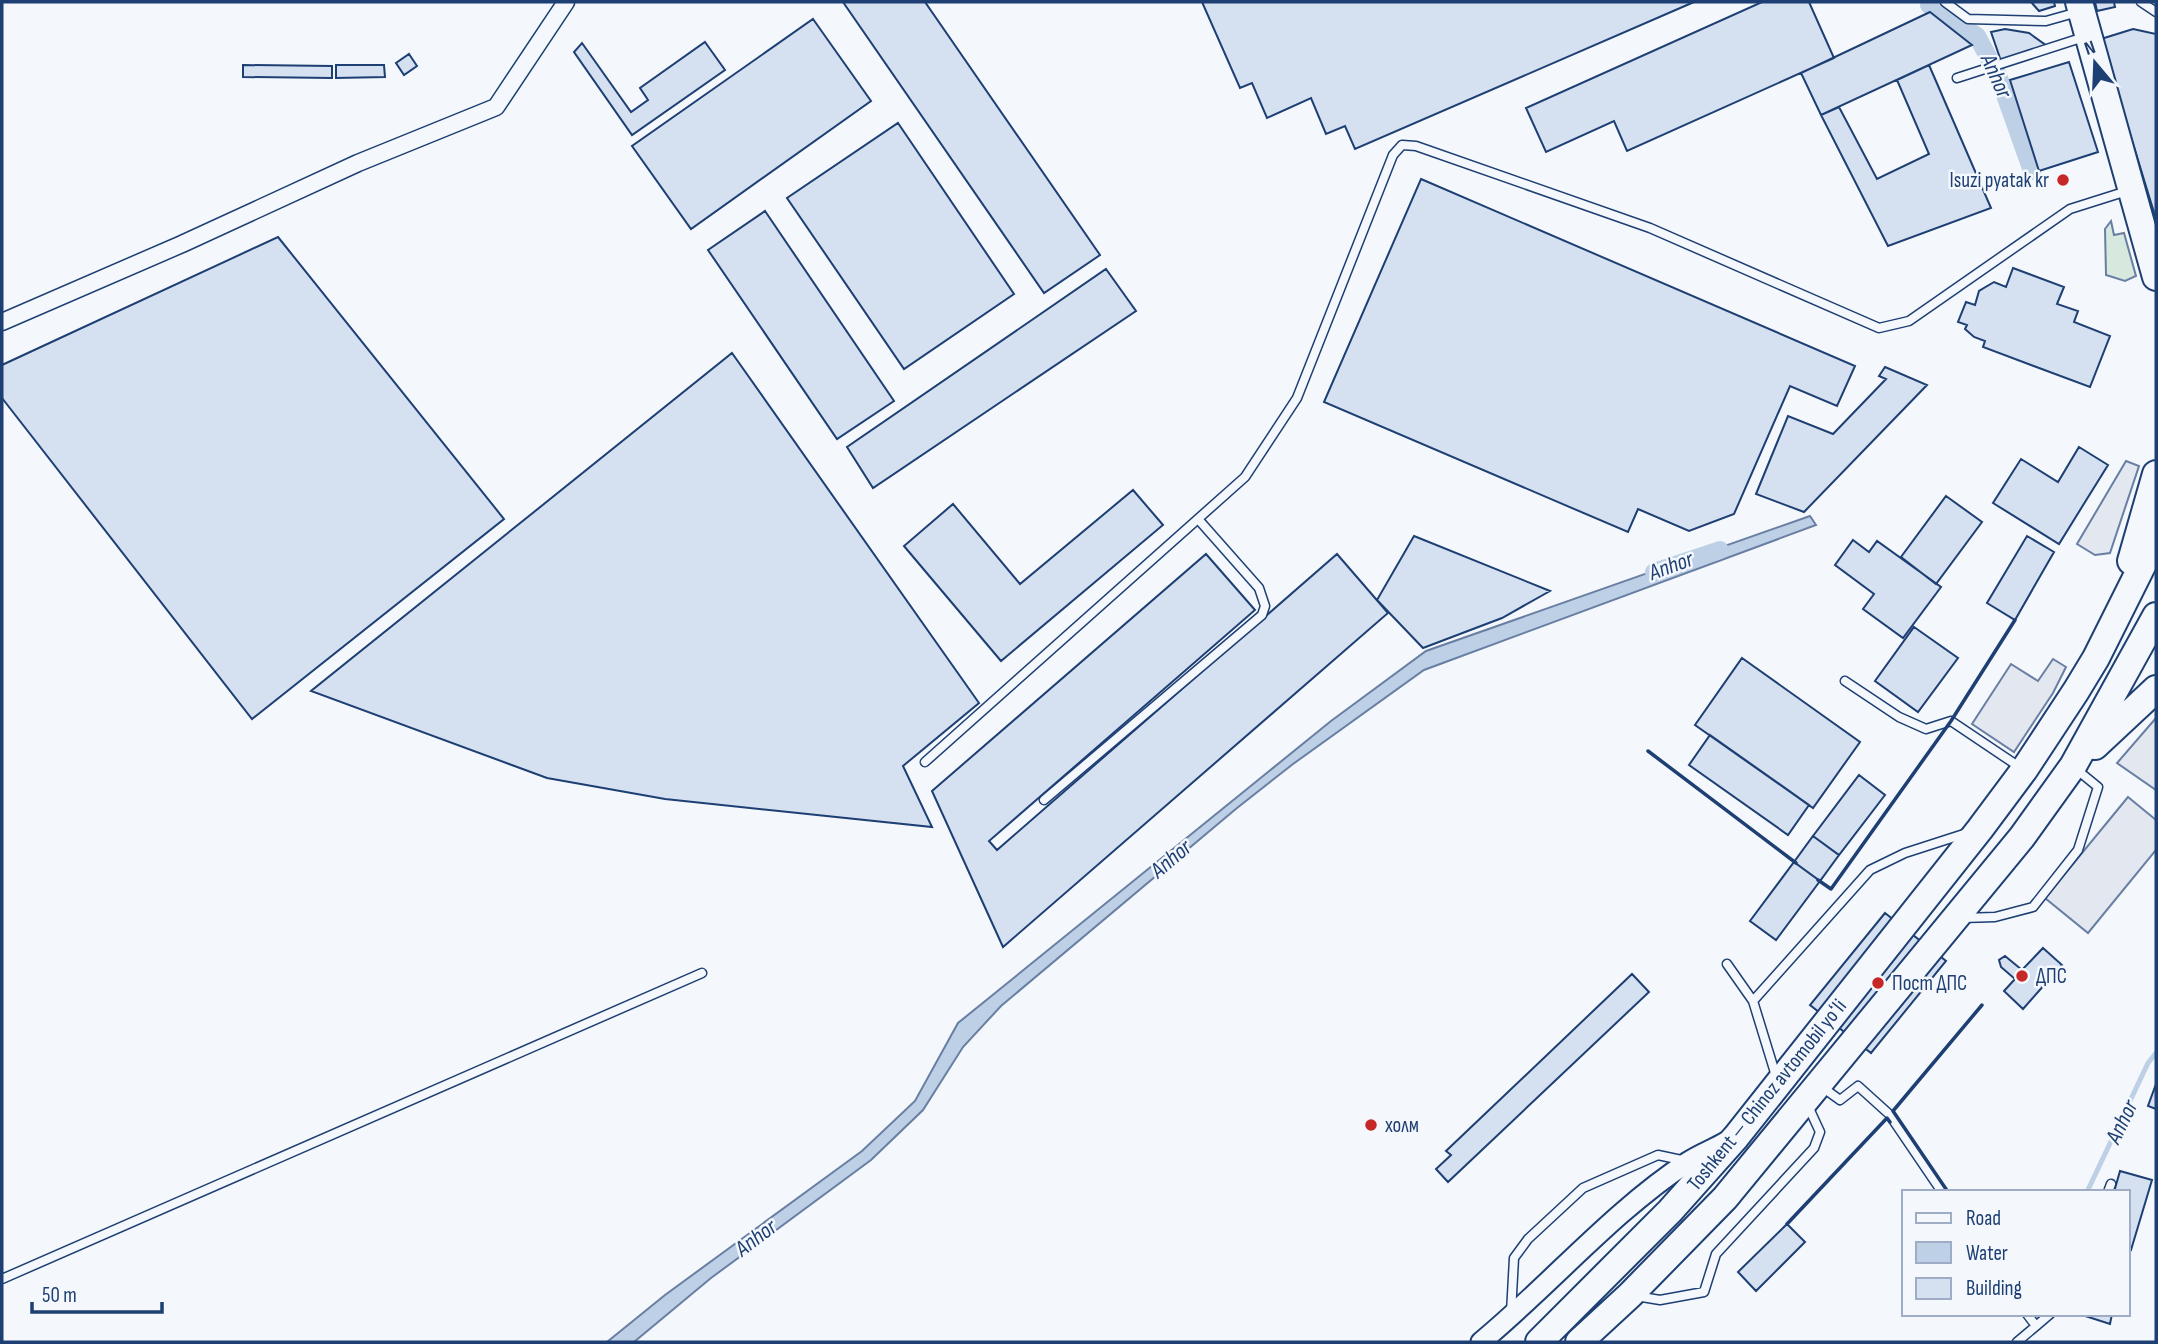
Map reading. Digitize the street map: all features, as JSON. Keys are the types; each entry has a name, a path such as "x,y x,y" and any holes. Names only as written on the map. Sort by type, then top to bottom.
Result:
{"highway":[{"path":"2083,16 2156,277"},
{"path":"2096,658 2136,545 2156,474"},
{"path":"2096,658 2156,538"},
{"path":"2073,766 2156,615"},
{"name":"Toshkent — Chinoz avtomobil yoʻli","path":"1539,1342 1670,1211 1737,1137 1980,829 2024,770 2096,658"},
{"path":"2073,766 2156,689"},
{"name":"Toshkent — Chinoz avtomobil yoʻli","path":"1579,1342 1630,1295 1725,1198 2022,838 2073,766"}],"street":[{"path":"2,322 182,244 358,163 496,107 566,2"},
{"path":"1486,1340 1631,1206 1689,1162 1737,1137"}],"lane":[{"path":"1945,2 1968,19 2046,22 2083,16"},
{"path":"2141,2 2156,12"},
{"path":"1957,78 2083,16"},
{"path":"925,762 1245,477 1297,398 1393,155 1402,145 1416,146 1650,228 1879,328 1909,321 2070,209 2132,189"},
{"path":"1044,800 1262,615 1265,606 1259,588 1198,519"},
{"path":"1845,681 1899,717 1926,729 1951,721 2024,770"},
{"path":"1956,918 1995,918 2033,907 2078,850 2098,787 2073,766"},
{"path":"1754,1002 1870,870 1905,853 1980,829"},
{"path":"1727,964 1754,1002 1778,1084"},
{"path":"2,1279 702,973"},
{"path":"1630,1295 1660,1300 1704,1292 1716,1254 1814,1148 1820,1132 1813,1094 1840,1100 1858,1086 1889,1114 1941,1190"},
{"path":"1511,1317 1514,1258 1528,1239 1583,1188 1658,1156 1689,1162"},
{"path":"2028,1316 2036,1326"},
{"path":"2017,1342 2048,1316"}],"shaded area":[{"path":"2111,221 2114,235 2124,233 2136,276 2125,281 2106,275 2105,229"},
{"path":"2126,461 2139,466 2110,553 2095,555 2077,544"},
{"path":"2053,659 2066,667 2053,693 2014,752 1972,724 2011,664 2038,681"},
{"path":"2156,718 2156,790 2117,763"},
{"path":"2128,797 2156,820 2156,850 2088,933 2045,898"}],"water":[{"path":"1810,516 1816,525 1424,670 1293,764 1237,808 1001,1006 963,1047 923,1110 871,1160 711,1278 634,1342 607,1342 665,1295 862,1151 915,1101 958,1023 1331,721 1426,651"}],"building":[{"path":"843,2 925,2 1100,255 1044,293"},
{"path":"1202,2 1694,2 1355,149 1345,126 1326,134 1311,98 1267,118 1252,83 1240,88"},
{"path":"1762,2 1809,2 1834,58 1627,151 1614,121 1546,152 1526,108"},
{"path":"2031,2 2054,2 2055,6 2039,11"},
{"path":"2095,2 2114,2 2115,7 2097,11"},
{"path":"1930,12 1972,45 1821,115 1801,73"},
{"path":"813,19 871,101 691,229 632,146"},
{"path":"2005,29 2029,33 2047,46 2001,61 1991,32"},
{"path":"2133,29 2156,34 2156,219 2101,39"},
{"path":"705,42 725,70 632,135 574,52 582,43 631,112 648,100 640,88"},
{"path":"409,54 417,66 404,75 396,63"},
{"path":"2069,62 2098,152 2039,171 2010,80"},
{"path":"243,65 332,66 332,78 243,77"},
{"path":"336,65 384,65 385,77 336,78"},
{"path":"1929,65 1991,208 1888,246 1821,115 1839,107 1877,179 1929,154 1897,80"},
{"path":"898,123 1014,294 904,369 787,198"},
{"path":"1421,179 1855,366 1837,406 1790,386 1734,514 1689,531 1638,509 1628,532 1324,402"},
{"path":"765,211 894,401 837,439 708,250"},
{"path":"278,237 504,519 252,719 2,398 2,365"},
{"path":"2013,268 2064,287 2057,304 2078,311 2074,322 2110,336 2090,387 1983,347 1985,341 1974,337 1965,329 1967,325 1958,322 1966,302 1975,305 1979,291 1994,282 2006,287"},
{"path":"1106,269 1136,311 873,488 847,447"},
{"path":"732,353 979,703 903,766 932,827 665,799 547,778 311,691"},
{"path":"1885,367 1927,385 1804,512 1756,494 1788,416 1833,434 1886,379 1879,376"},
{"path":"2079,447 2108,465 2059,544 1993,503 2021,459 2058,482"},
{"path":"1133,490 1163,525 1001,661 904,546 953,504 1020,584"},
{"path":"1946,496 1982,522 1936,584 1901,557"},
{"path":"1414,536 1550,591 1502,618 1423,648 1377,600"},
{"path":"2027,536 2054,552 2015,620 1987,603"},
{"path":"1853,540 1869,552 1877,541 1941,587 1903,638 1863,609 1874,594 1835,565"},
{"path":"1206,554 1255,610 989,841 997,850 1337,554 1388,613 1003,947 932,791"},
{"path":"1914,627 1958,658 1918,712 1875,681"},
{"path":"1742,658 1860,742 1813,808 1695,725"},
{"path":"1710,735 1809,805 1788,835 1689,765"},
{"path":"1859,775 1885,795 1839,855 1813,836"},
{"path":"1813,836 1839,855 1820,881 1794,862"},
{"path":"1794,862 1820,881 1776,940 1750,921"},
{"name":"Пост ДПС","path":"1885,913 1946,961 1871,1053 1810,1005"},
{"path":"2043,948 2062,965 2023,1009 2004,991 2015,979 2001,967 1999,960 2005,956 2022,970"},
{"path":"1632,974 1649,992 1448,1182 1436,1169 1451,1155 1446,1151"},
{"path":"2156,1084 2156,1109 2148,1106"},
{"path":"2120,1171 2152,1180 2131,1250 2130,1190 2115,1190"},
{"path":"1787,1224 1805,1242 1756,1291 1738,1272"},
{"path":"2085,1316 2112,1316 2110,1324"}],"waterway":[{"name":"Anhor","path":"1929,5 1977,36 1998,75 2032,171"},
{"name":"Anhor","path":"1654,572 1720,550"},
{"name":"Anhor","path":"2088,1190 2148,1063 2156,1053"}],"wall":[{"path":"1818,880 1831,889 1951,721 2015,620"},
{"path":"1648,751 1796,863"},
{"path":"1947,1190 1893,1111 1982,1005"},
{"path":"1787,1224 1887,1118 1890,1122"}],"place":[{"name":"Isuzi pyatak kr","path":"2063,180"},
{"name":"ДПС","path":"2022,976"},
{"name":"Пост ДПС","path":"1878,983"},
{"name":"холм","path":"1371,1125"}]}
